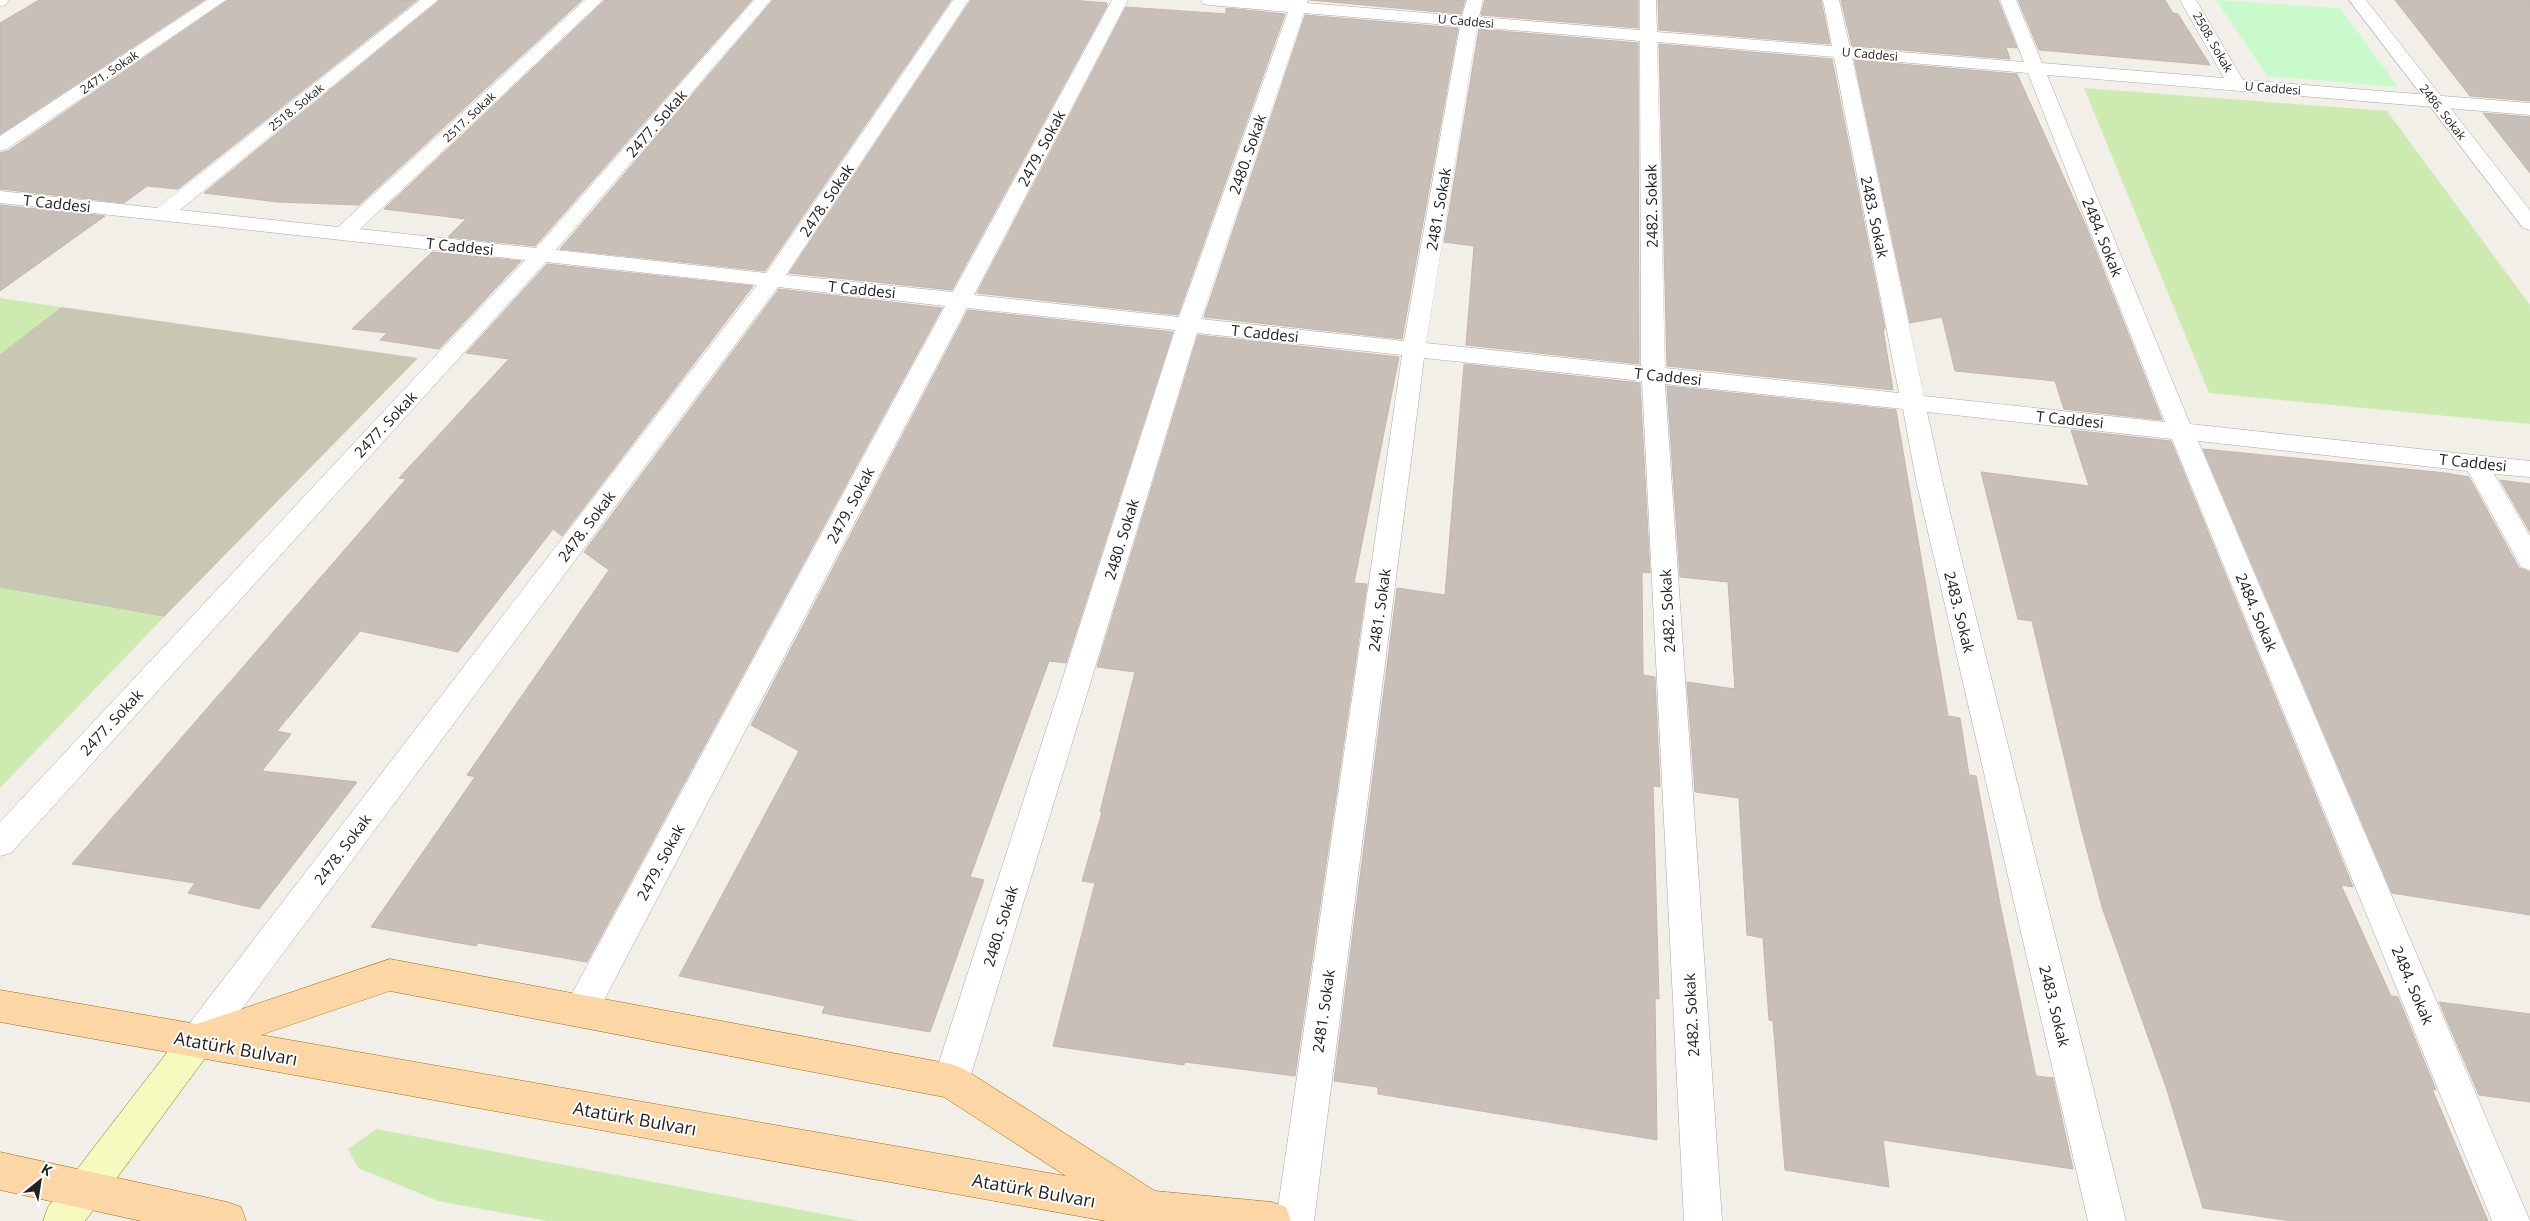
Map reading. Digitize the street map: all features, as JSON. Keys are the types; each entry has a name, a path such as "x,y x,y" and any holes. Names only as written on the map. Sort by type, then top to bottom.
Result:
{"main road":[{"path":"62,1221 197,1041 390,975 951,1081 1151,1210"},
{"name":"Atatürk Bulvarı","path":"0,1006 1151,1210 1272,1221"},
{"path":"0,1171 227,1221"}],"street":[{"name":"2471. Sokak","path":"0,145 218,0"},
{"name":"2518. Sokak","path":"162,214 430,0"},
{"name":"2517. Sokak","path":"343,234 595,0"},
{"name":"2477. Sokak","path":"0,843 541,255 763,0"},
{"name":"2478. Sokak","path":"197,1041 772,280 961,0"},
{"name":"2479. Sokak","path":"582,1010 1120,0"},
{"name":"U Caddesi","path":"1209,0 1472,11 1649,36 2530,109"},
{"name":"2482. Sokak","path":"1648,0 1653,374 1703,1221"},
{"name":"2483. Sokak","path":"1831,0 1931,490 2107,1221"},
{"name":"2484. Sokak","path":"2008,0 2181,431 2511,1221"},
{"name":"2508. Sokak","path":"2188,0 2237,84"},
{"name":"2486. Sokak","path":"2357,0 2530,224"},
{"name":"2480. Sokak","path":"951,1081 1188,324 1299,4"},
{"name":"2481. Sokak","path":"1294,1221 1414,349 1472,11"},
{"name":"T Caddesi","path":"0,197 2530,469"},
{"path":"2476,463 2530,560"}],"shaded area":[{"path":"61,307 418,358 164,617 0,588 0,354"}],"green space":[{"path":"2216,0 2340,8 2398,87 2267,76"},
{"path":"2084,88 2387,111 2530,305 2530,424 2209,393"},
{"path":"0,298 61,307 0,354"},
{"path":"0,588 164,617 0,788"},
{"path":"376,1129 859,1221 547,1221 438,1201 358,1168 348,1149"}],"building":[{"path":"39,0 204,0 0,134 0,23"},
{"path":"228,0 417,0 178,189 147,186 124,203 0,189 0,153 8,151"},
{"path":"440,0 582,0 359,205 278,202 204,193"},
{"path":"605,0 752,0 535,246 448,237 466,219 384,209"},
{"path":"773,0 951,0 765,271 560,249"},
{"path":"971,0 1070,0 1107,3 1107,6 952,290 789,273"},
{"path":"1310,0 1465,0 1461,14"},
{"path":"1485,0 1638,0 1638,28 1481,15"},
{"path":"1658,0 1821,0 1830,44 1659,30"},
{"path":"1841,0 1998,0 2017,48 2006,47 2010,59 1852,46"},
{"path":"2018,0 2165,0 2173,13 2178,14 2210,65 2039,50"},
{"path":"2395,0 2530,0 2530,101 2470,96"},
{"path":"1126,7 1226,14 1226,8 1285,14 1178,315 977,293"},
{"path":"1305,15 1458,28 1402,339 1204,317"},
{"path":"1479,29 1638,43 1639,364 1466,345 1474,246 1444,242"},
{"path":"1659,44 1832,59 1885,329 1883,329 1893,390 1667,366"},
{"path":"1854,60 2017,74 2086,226 2162,420 2064,409 2055,381 1955,371 1942,317 1910,323"},
{"path":"2483,113 2530,117 2530,173"},
{"path":"0,205 105,216 0,291"},
{"path":"432,252 521,261 439,349 380,340 387,333 352,329"},
{"path":"547,264 753,286 562,536 553,529 458,652 360,631 277,731 291,734 262,771 357,782 259,909 188,893 195,883 72,864 406,479 399,478 509,359 466,353"},
{"path":"779,289 942,308 587,962 478,943 476,946 371,927 475,777 467,775 609,570 584,552"},
{"path":"968,310 1173,332 1066,663 1049,661 970,877 984,880 930,1032 822,1013 825,1006 679,976 799,751 751,725"},
{"path":"1198,335 1399,357 1354,583 1367,584 1295,1076 1185,1062 1184,1065 1053,1046 1095,883 1082,881 1102,812 1100,812 1135,672 1097,667"},
{"path":"1464,364 1640,383 1650,573 1642,572 1643,675 1655,677 1660,787 1653,786 1659,999 1655,998 1657,1140 1378,1094 1378,1087 1334,1081 1397,588 1445,595"},
{"path":"1667,386 1896,410 1948,716 1960,718 1969,775 1976,776 2000,904 2036,1076 2053,1078 2073,1169 1883,1140 1889,1187 1785,1170 1773,1021 1769,1020 1763,938 1747,935 1739,798 1695,792 1687,682 1735,689 1728,582 1680,577"},
{"path":"2071,430 2171,441 2353,887 2341,885 2391,996 2398,997 2436,1090 2432,1089 2488,1221 2291,1221 2203,1208 2166,1087 2103,910 2080,824 2032,621 2018,619 1981,472 2089,486"},
{"path":"2203,449 2446,473 2469,477 2519,568 2530,572 2530,915 2392,893"},
{"path":"2500,480 2530,484 2530,532"},
{"path":"2439,1002 2530,1014 2530,1102 2479,1095"}]}
